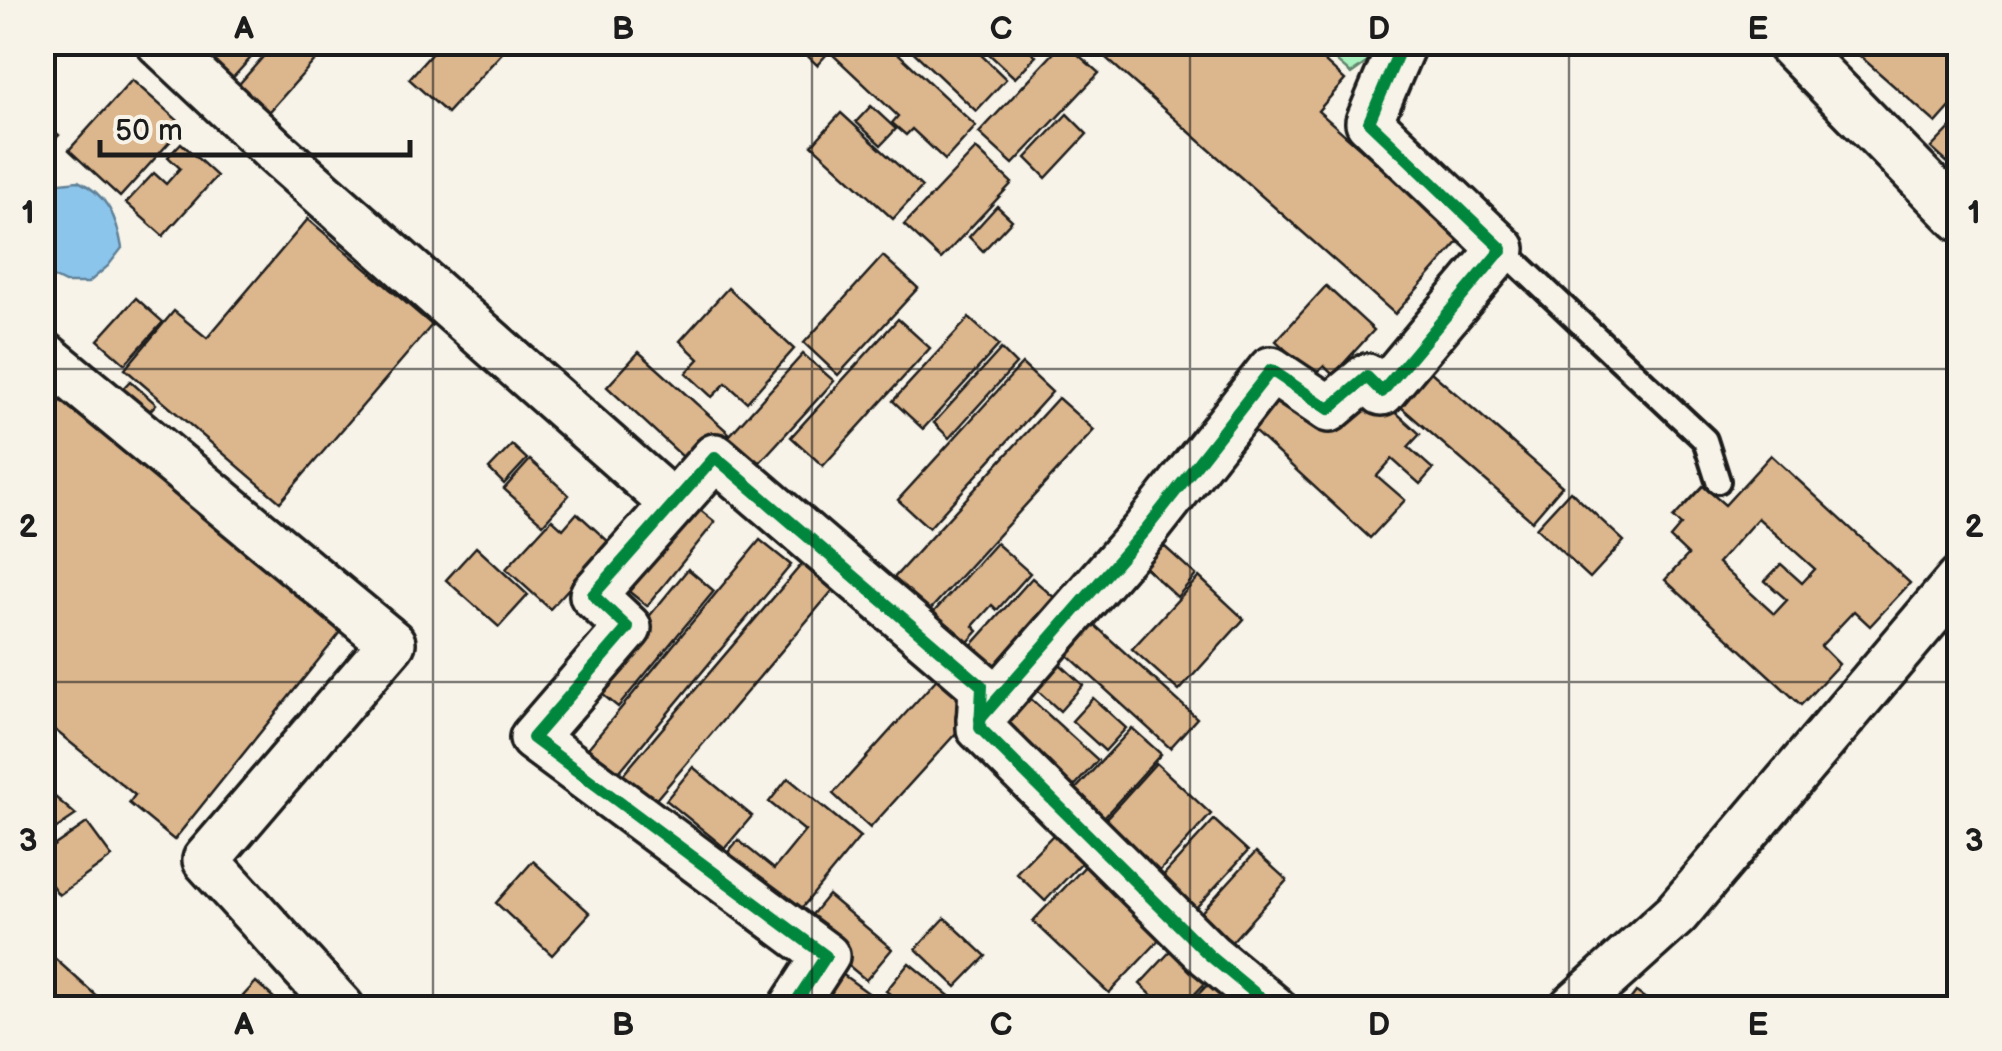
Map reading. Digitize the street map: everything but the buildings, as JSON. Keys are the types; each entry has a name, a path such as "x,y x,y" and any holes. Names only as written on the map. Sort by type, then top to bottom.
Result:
{"street":[{"path":"160,42 278,154 673,504"},
{"path":"980,719 1146,529 1271,370 1329,409 1366,377 1382,392 1502,249 1369,122 1402,42"},
{"path":"1788,42 1960,218"},
{"path":"42,353 392,643 206,860 341,1008"},
{"path":"792,1008 826,956 533,738 628,628 592,595 715,456 982,686 980,728 1209,955 1272,1008"},
{"path":"1572,1008 1676,914 1960,579"}],"lane":[{"path":"1502,249 1705,440 1718,481"}],"green space":[{"path":"1315,43 1383,43 1373,58 1351,74"}],"water":[{"path":"78,181 109,208 122,248 88,283 65,283 43,272 43,185"}],"cycle path":[{"path":"980,719 1146,529 1271,370 1329,409 1367,377 1382,392 1502,249 1369,122 1403,42"},
{"path":"792,1008 826,956 533,738 628,628 593,595 715,457 982,686 980,728 1209,955 1273,1008"}]}
